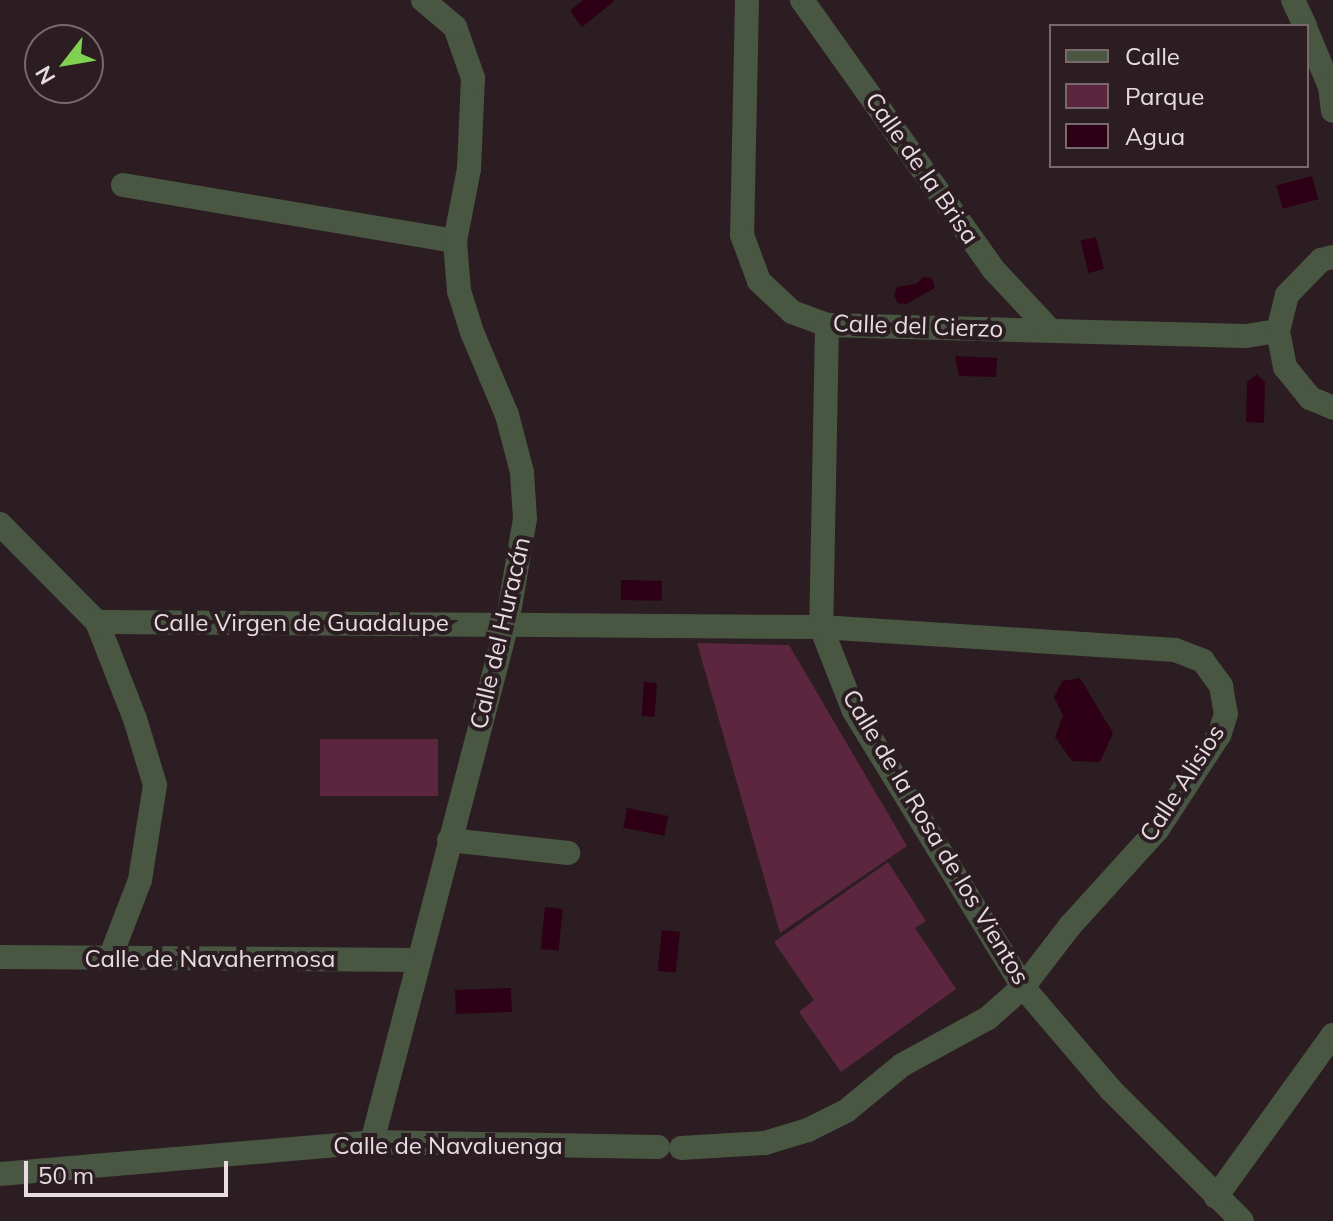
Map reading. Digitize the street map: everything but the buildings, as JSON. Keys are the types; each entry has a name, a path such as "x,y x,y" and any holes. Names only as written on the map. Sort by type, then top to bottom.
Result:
{"street":[{"name":"Calle del Huracán","path":"372,1142 507,624 525,519 522,472 507,415 472,332 459,291 455,241 469,169 473,78 455,27 423,0"},
{"name":"Calle del Cierzo","path":"747,0 742,235 759,281 792,312 827,325 1246,336 1278,331"},
{"name":"Calle de la Brisa","path":"802,0 993,269 1050,330"},
{"path":"1293,0 1304,24"},
{"path":"1309,37 1330,87 1333,111"},
{"path":"123,185 455,241"},
{"path":"1333,257 1321,260 1287,295 1278,331 1285,367 1310,398 1333,408"},
{"name":"Calle de la Rosa de los Vientos","path":"827,325 821,627 854,711 1023,987 1111,1090 1242,1221"},
{"path":"0,524 97,622 135,719 155,785 140,880 110,958"},
{"name":"Calle Virgen de Guadalupe","path":"97,622 698,627"},
{"name":"Calle Alisios","path":"669,1148 765,1143 808,1130 846,1111 902,1065 988,1018 1023,987 1070,926 1165,818 1219,735 1226,714 1221,686 1203,661 1175,650 821,627 698,627"},
{"path":"449,840 568,853"},
{"name":"Calle de Navahermosa","path":"0,957 419,960"},
{"path":"1216,1197 1333,1035"},
{"name":"Calle de Navaluenga","path":"0,1174 372,1142 669,1148"}],"green space":[{"path":"697,643 789,645 907,846 780,933"},
{"path":"320,739 438,739 438,796 320,796"},
{"path":"888,862 926,921 915,928 956,989 841,1072 799,1012 814,1000 774,942"}],"water":[{"path":"583,0 614,1 582,27 570,11"},
{"path":"1312,176 1318,199 1282,209 1276,186"},
{"path":"1096,237 1104,269 1088,273 1080,241"},
{"path":"924,277 932,278 935,288 906,304 898,303 894,296 897,287 915,284"},
{"path":"955,356 997,358 996,377 959,376"},
{"path":"1257,374 1265,382 1264,423 1246,422 1247,382"},
{"path":"621,580 662,581 662,601 621,600"},
{"path":"1080,678 1113,733 1100,762 1072,761 1055,737 1063,715 1054,697 1062,681"},
{"path":"644,682 657,683 655,717 642,716"},
{"path":"627,808 668,816 664,836 623,828"},
{"path":"545,907 563,909 559,951 541,949"},
{"path":"662,930 680,932 676,973 658,971"},
{"path":"511,988 512,1012 456,1014 455,990"}]}
